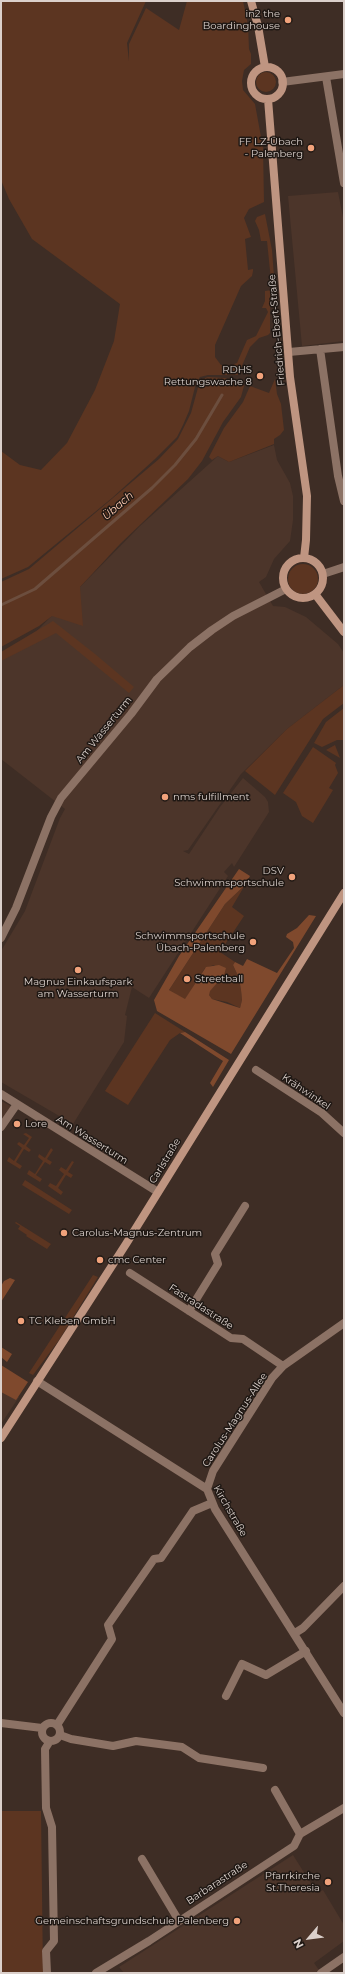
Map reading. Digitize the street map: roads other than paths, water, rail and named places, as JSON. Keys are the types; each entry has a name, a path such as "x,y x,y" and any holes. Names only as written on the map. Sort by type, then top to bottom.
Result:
{"main road":[{"path":"251,1 258,26 265,67"},
{"path":"265,67 277,71 282,82 279,93 268,99 256,95 251,84 254,73 265,67"},
{"name":"Friedrich-Ebert-Straße","path":"268,99 290,377 307,496 307,534 304,558"},
{"path":"304,558 317,564 323,574 322,583 315,594 306,598 300,598 292,595 286,589 284,576 287,567 296,560 304,558"},
{"path":"315,594 344,632"},
{"name":"Carlstraße","path":"1,1438 158,1192 344,893"}],"street":[{"path":"282,82 344,74"},
{"path":"326,77 344,183"},
{"path":"289,352 344,346"},
{"path":"320,349 338,476 344,501"},
{"path":"323,574 344,567"},
{"name":"Am Wasserturm","path":"1,938 16,908 51,817 61,798 131,714 157,679 190,647 212,630 233,616 286,589"},
{"name":"Krähwinkel","path":"256,1070 322,1113 344,1133"},
{"name":"Am Wasserturm","path":"1,1094 158,1192"},
{"path":"1,1127 17,1104"},
{"path":"189,1311 218,1264 215,1254 246,1206"},
{"name":"Fastradastraße","path":"130,1273 231,1338 244,1339 283,1366"},
{"name":"Carolus-Magnus-Allee","path":"207,1489 213,1471 272,1378 283,1366 344,1323"},
{"name":"Kirchstraße","path":"37,1381 207,1489 212,1503 344,1713"},
{"path":"57,1724 112,1639 108,1625 154,1559 161,1558 193,1511 212,1503"},
{"path":"295,1633 303,1628 344,1586"},
{"path":"226,1696 242,1664 266,1675 306,1651"},
{"path":"1,1723 42,1728 49,1723 57,1724"},
{"path":"57,1724 60,1729 60,1735"},
{"path":"42,1728 43,1736 50,1741"},
{"path":"46,1973 46,1951 54,1941 53,1835 46,1808 45,1749 50,1741 54,1740 60,1735"},
{"path":"60,1735 71,1739 113,1746 136,1741 182,1747 199,1758 263,1768"},
{"path":"275,1790 300,1834"},
{"name":"Barbarastraße","path":"96,1973 294,1846 300,1834 344,1808"},
{"path":"142,1859 179,1921"},
{"path":"321,1973 344,1957"}],"waterway":[{"name":"Übach","path":"1,605 35,589 152,488 175,465 196,439 222,395"}],"place":[{"name":"in2 the Boardinghouse","path":"288,20"},
{"name":"FF LZ-Übach - Palenberg","path":"311,148"},
{"name":"RDHS Rettungswache 8","path":"260,376"},
{"name":"nms fulfillment","path":"165,797"},
{"name":"DSV Schwimmsportschule","path":"292,877"},
{"name":"Schwimmsportschule Übach-Palenberg","path":"253,942"},
{"name":"Magnus Einkaufspark am Wasserturm","path":"78,970"},
{"name":"Streetball","path":"187,979"},
{"name":"Lore","path":"17,1124"},
{"name":"Carolus-Magnus-Zentrum","path":"64,1233"},
{"name":"cmc Center","path":"100,1260"},
{"name":"TC Kleben GmbH","path":"21,1321"},
{"name":"Pfarrkirche St.Theresia","path":"328,1882"},
{"name":"Gemeinschaftsgrundschule Palenberg","path":"237,1921"}]}
